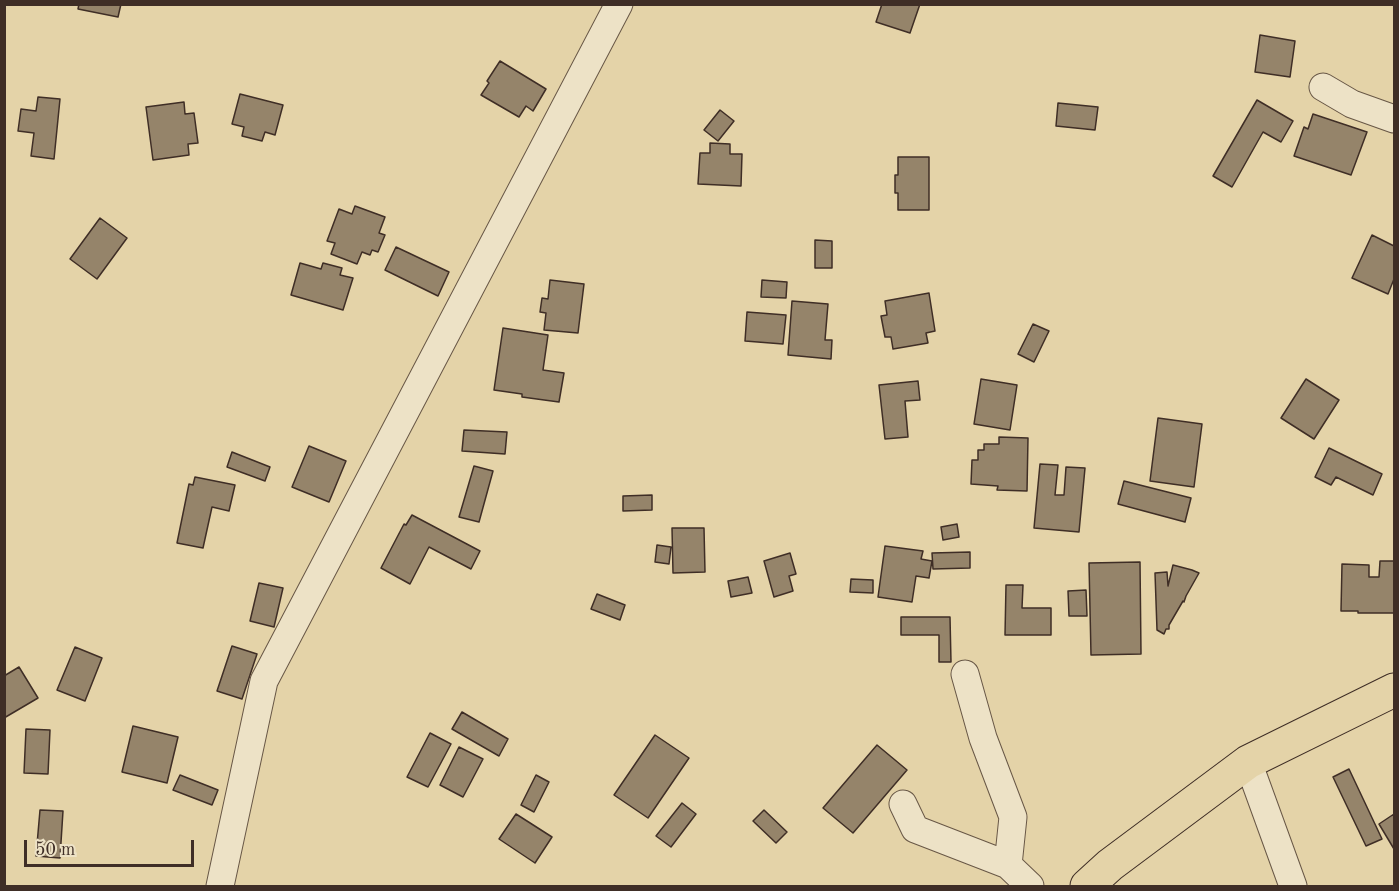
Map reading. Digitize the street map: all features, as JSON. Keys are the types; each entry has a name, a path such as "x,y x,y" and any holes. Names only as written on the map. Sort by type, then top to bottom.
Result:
{"main road":[{"path":"1087,886 1110,865 1248,762 1395,690"}],"street":[{"path":"220,886 264,681 619,4"},
{"path":"1323,87 1352,104 1395,119"},
{"path":"965,674 983,738 1013,817 1008,865"},
{"path":"1248,762 1293,886"},
{"path":"903,804 915,829 1008,865 1030,886"}],"building":[{"path":"79,4 121,4 118,17 78,9"},
{"path":"882,4 920,4 910,33 876,22"},
{"path":"1260,35 1295,41 1290,77 1255,72"},
{"path":"500,61 546,89 533,111 526,106 519,117 481,95"},
{"path":"240,94 283,105 275,135 265,132 262,141 242,136 244,127 232,124"},
{"path":"38,97 60,99 54,159 31,156 34,133 18,131 21,109 36,111"},
{"path":"1257,100 1293,121 1281,142 1263,132 1232,187 1213,176"},
{"path":"184,102 185,114 194,113 198,143 188,144 189,155 153,160 146,107"},
{"path":"1058,103 1098,107 1095,130 1056,126"},
{"path":"720,110 734,121 718,141 704,130"},
{"path":"1313,114 1367,132 1351,175 1294,156 1304,127 1308,129"},
{"path":"710,143 730,144 730,154 742,154 741,186 698,184 700,153 710,153"},
{"path":"898,157 929,157 929,210 898,210 895,175 898,175"},
{"path":"355,206 385,217 379,233 385,235 378,252 372,250 370,255 362,252 357,264 331,254 335,243 327,241 339,209 352,214"},
{"path":"100,218 127,238 97,279 70,259"},
{"path":"1372,235 1394,246 1394,279 1388,294 1352,278"},
{"path":"815,240 832,241 832,268 815,268"},
{"path":"396,247 449,272 438,296 385,270"},
{"path":"300,263 321,269 323,263 342,268 340,275 353,278 343,310 291,295"},
{"path":"550,280 584,284 578,333 544,330 546,313 540,312 542,298 548,299"},
{"path":"762,280 787,282 786,298 761,297"},
{"path":"929,293 935,331 926,333 928,343 893,349 891,337 885,337 881,316 887,315 885,301"},
{"path":"792,301 828,304 825,340 832,340 831,359 788,355"},
{"path":"747,312 786,315 783,344 745,341"},
{"path":"1033,324 1049,331 1034,362 1018,354"},
{"path":"503,328 548,335 543,370 564,373 559,402 522,397 522,394 494,390"},
{"path":"981,379 1017,385 1010,430 974,424"},
{"path":"1306,379 1339,400 1314,439 1281,418"},
{"path":"918,381 920,400 905,401 908,437 885,439 879,385"},
{"path":"1158,418 1202,424 1194,487 1150,481"},
{"path":"464,430 507,432 505,454 462,451"},
{"path":"999,437 1028,438 1027,491 997,490 998,486 971,484 972,460 978,460 978,450 984,450 984,444 999,444"},
{"path":"309,446 346,461 329,502 292,487"},
{"path":"1329,448 1382,474 1373,495 1336,477 1331,485 1315,477"},
{"path":"232,452 270,467 265,481 227,467"},
{"path":"1040,464 1058,465 1055,495 1064,495 1066,467 1085,468 1079,532 1034,528"},
{"path":"474,466 493,471 479,522 459,517"},
{"path":"195,477 235,485 229,511 212,507 203,548 177,543 189,484 193,485"},
{"path":"1124,481 1191,498 1185,522 1118,504"},
{"path":"652,495 652,510 623,511 623,496"},
{"path":"412,515 480,551 471,569 429,547 410,584 381,568 404,524 406,525"},
{"path":"957,524 959,537 943,540 941,527"},
{"path":"672,528 704,528 705,572 673,573"},
{"path":"657,545 671,547 669,564 655,562"},
{"path":"885,546 923,551 921,559 932,561 929,578 916,576 912,602 878,597"},
{"path":"970,552 970,568 933,569 932,553"},
{"path":"790,553 796,574 789,576 793,591 774,597 764,561"},
{"path":"1380,561 1394,561 1394,613 1341,611 1342,564 1369,565 1369,577 1379,577"},
{"path":"1140,562 1141,654 1091,655 1089,563"},
{"path":"1173,565 1199,573 1169,625 1169,629 1166,629 1164,634 1157,630 1155,573 1167,572 1168,586"},
{"path":"748,577 752,593 731,597 728,581"},
{"path":"851,579 873,580 873,593 850,592"},
{"path":"259,583 283,588 274,627 250,621"},
{"path":"1006,585 1023,585 1022,608 1051,608 1051,635 1005,635"},
{"path":"1086,590 1087,616 1069,616 1068,591"},
{"path":"597,594 625,605 620,620 591,609"},
{"path":"901,617 950,617 951,662 939,662 939,635 901,635"},
{"path":"232,646 257,654 242,699 217,691"},
{"path":"75,647 102,658 85,701 57,690"},
{"path":"19,667 38,698 4,718 4,676"},
{"path":"462,712 508,739 499,756 452,729"},
{"path":"133,726 178,737 167,783 122,772"},
{"path":"26,729 50,730 48,774 24,773"},
{"path":"430,733 451,744 428,787 407,777"},
{"path":"655,735 689,758 648,818 614,795"},
{"path":"877,745 907,770 853,833 823,808"},
{"path":"459,747 483,759 463,797 440,785"},
{"path":"1349,769 1382,839 1366,846 1333,777"},
{"path":"180,775 218,790 212,805 173,790"},
{"path":"536,775 549,782 534,812 521,805"},
{"path":"682,803 696,814 671,847 656,836"},
{"path":"40,810 63,811 60,858 36,856"},
{"path":"764,810 787,832 776,843 753,821"},
{"path":"516,814 552,837 535,863 499,839"},
{"path":"1394,814 1394,849 1379,824"}]}
